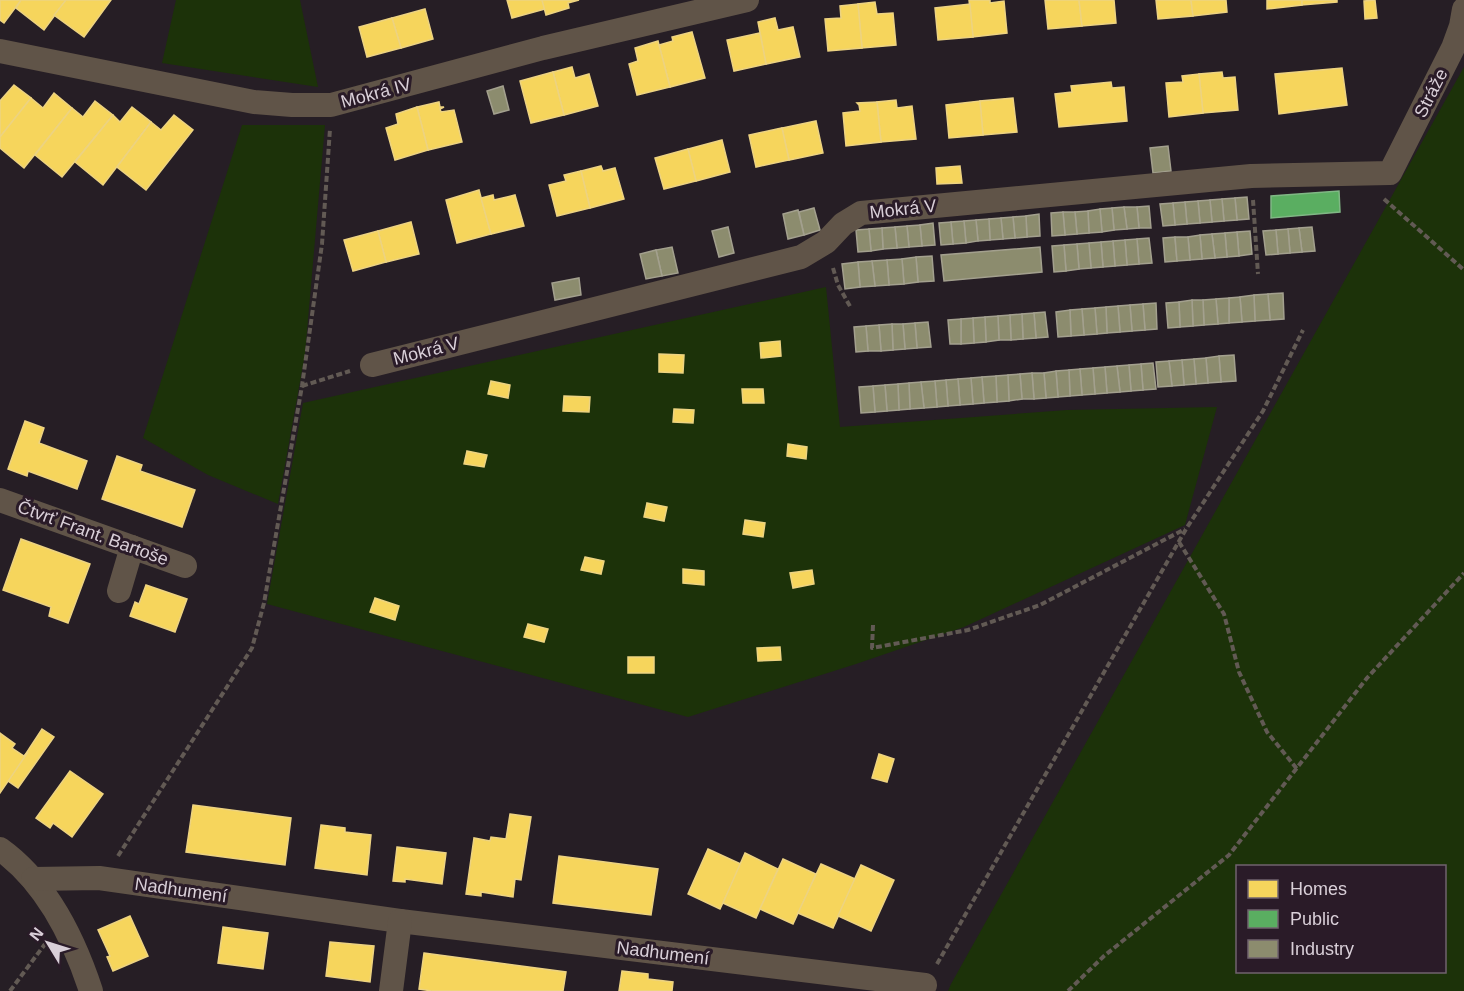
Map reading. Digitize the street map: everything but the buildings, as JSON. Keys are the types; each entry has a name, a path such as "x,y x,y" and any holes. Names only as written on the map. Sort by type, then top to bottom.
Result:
{"street":[{"name":"Mokrá IV","path":"0,51 254,102 331,105 543,48 747,0"},
{"name":"Stráže","path":"1384,183 1454,48 1464,9"},
{"name":"Mokrá V","path":"372,365 801,257 826,242 843,224 861,213 1251,176 1384,183"},
{"name":"Čtvrť Frant. Bartoše","path":"0,500 185,566"},
{"path":"118,591 132,547"},
{"path":"0,849 33,879 62,922 91,991"},
{"name":"Nadhumení","path":"33,879 99,878 400,921 925,985"},
{"path":"391,991 400,921"}],"path":[{"path":"114,863 252,648 264,603 302,386 322,244 331,105"},
{"path":"1251,176 1258,274"},
{"path":"1384,183 1464,270"},
{"path":"812,251 829,260 838,285 851,308"},
{"path":"925,985 1186,529 1263,411 1303,330"},
{"path":"302,386 372,365"},
{"path":"873,625 872,648 968,630 1040,604 1186,529"},
{"path":"1179,542 1224,614 1239,672 1267,732 1297,769"},
{"path":"1068,991 1104,956 1229,855 1366,678 1464,573"},
{"path":"10,991 62,922"}],"green space":[{"path":"176,0 300,0 318,87 162,63"},
{"path":"1464,67 1464,991 948,991 951,984"},
{"path":"242,125 325,125 305,354 278,504 208,475 143,438"},
{"path":"826,287 840,427 1067,410 1217,407 1185,525 964,627 688,717 267,604 303,403"}]}
